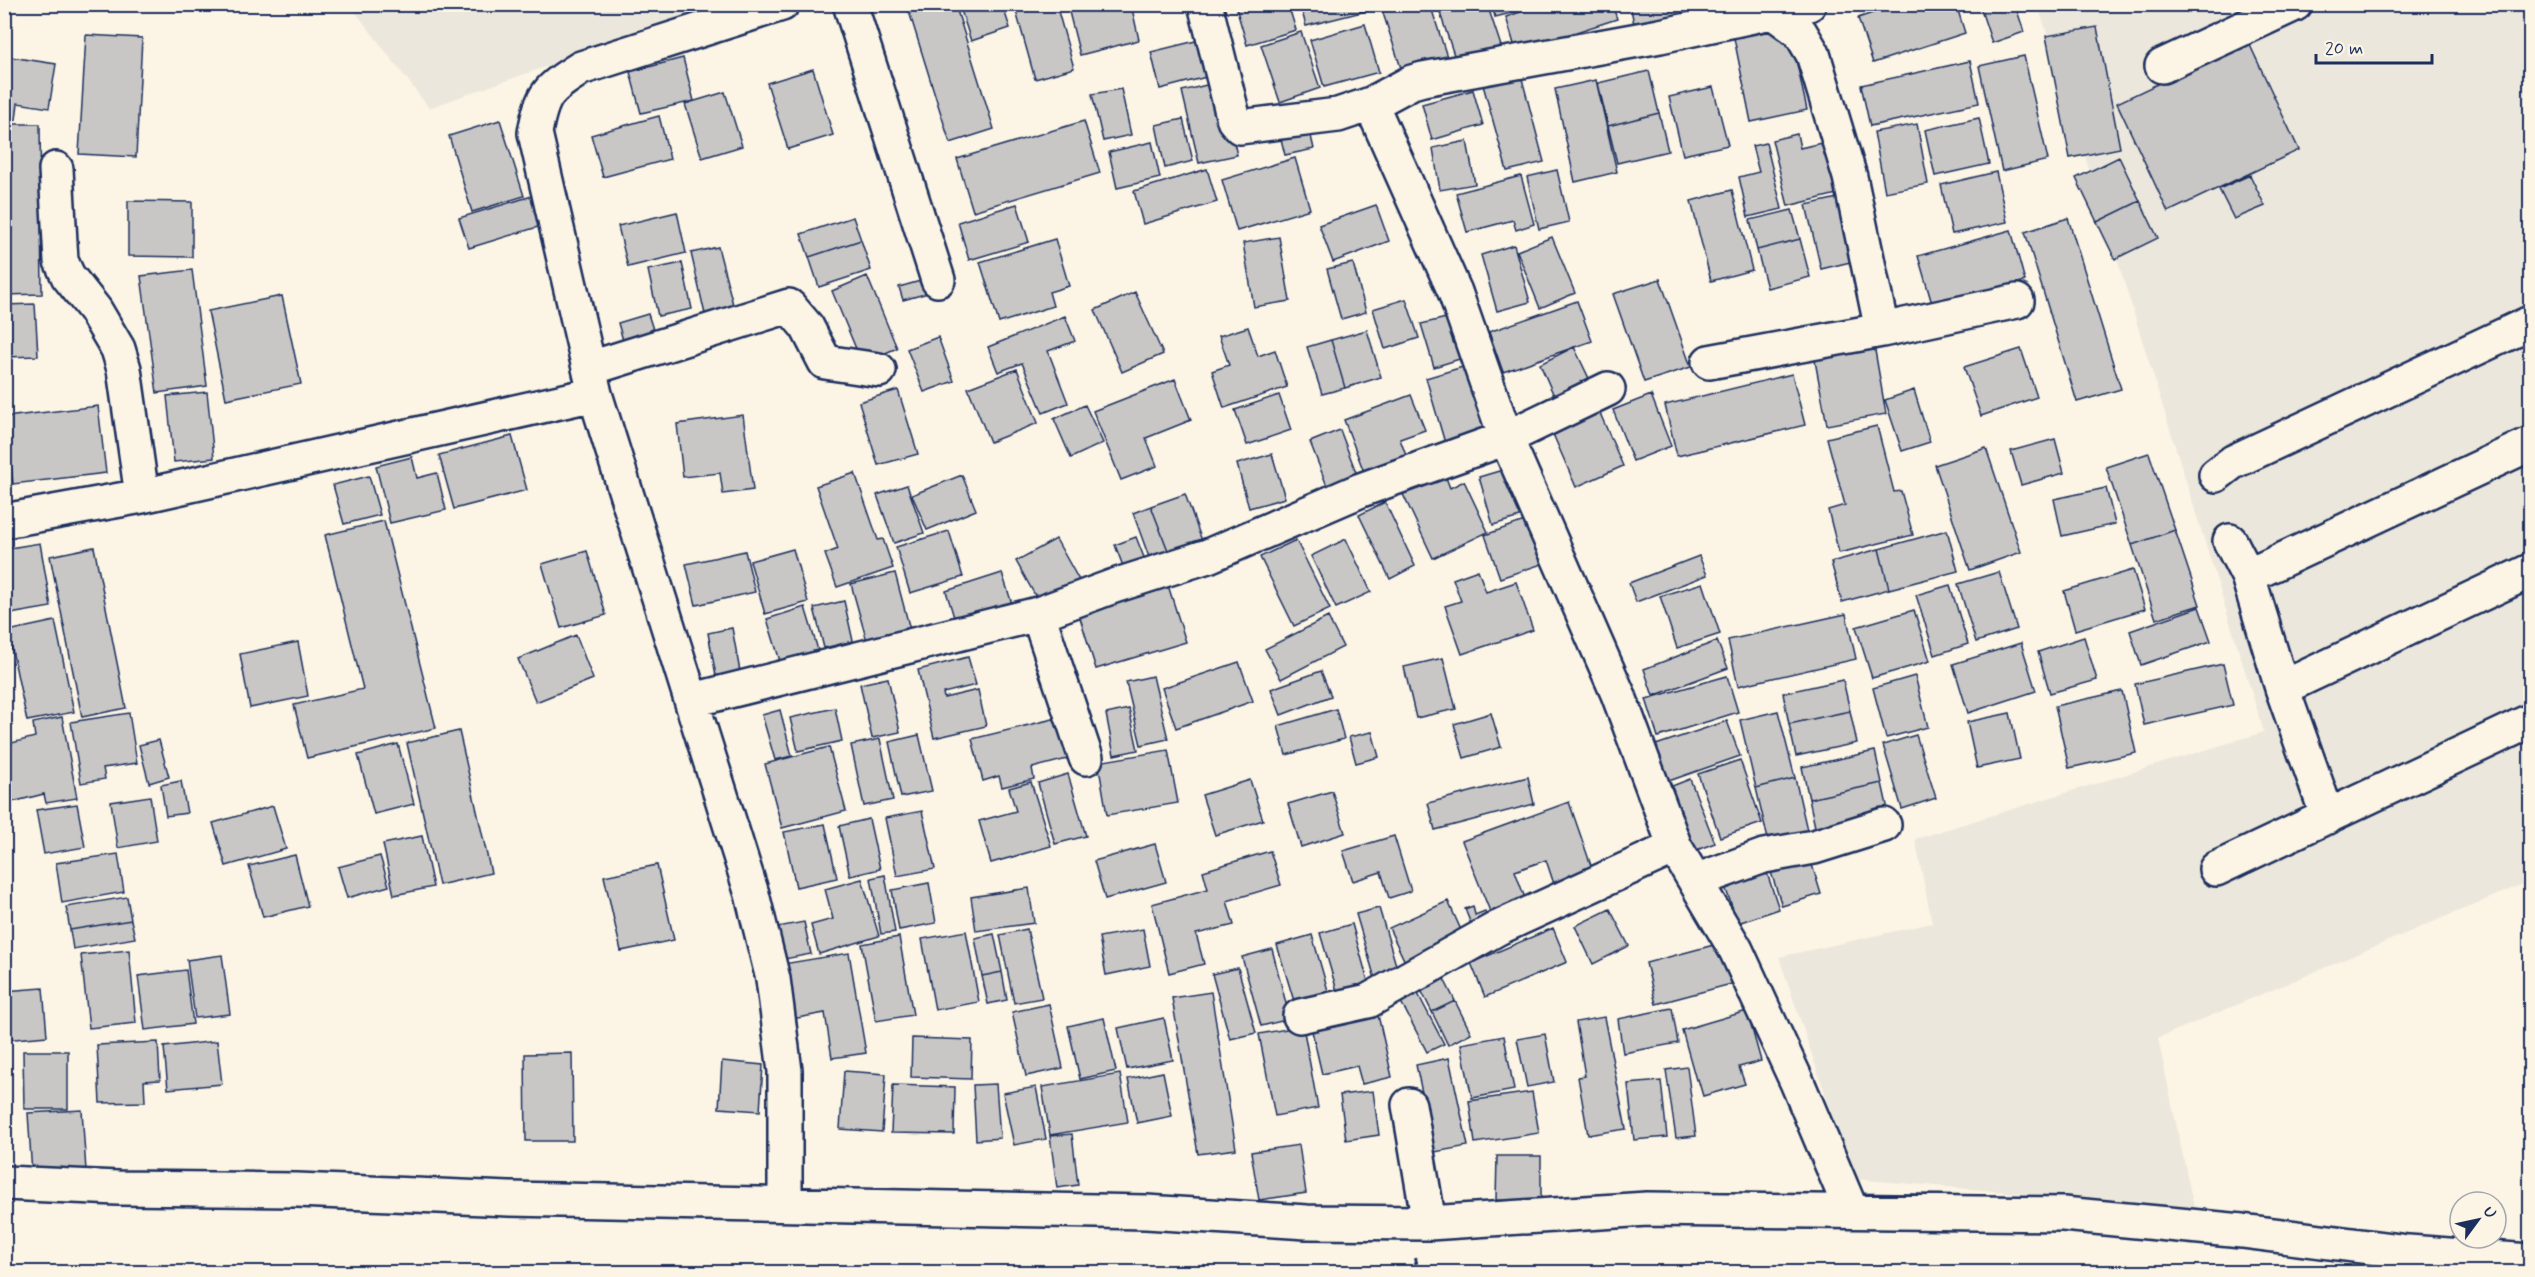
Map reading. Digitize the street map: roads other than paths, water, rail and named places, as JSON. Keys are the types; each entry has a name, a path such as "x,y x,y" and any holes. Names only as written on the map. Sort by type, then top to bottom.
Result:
{"street":[{"path":"782,4 581,68 557,83 540,104 535,133 593,381 752,894 773,979 785,1071 785,1204"},
{"path":"850,4 938,280"},
{"path":"1205,4 1234,120 1240,127 1338,116 1371,104 1412,82 1423,79 1773,9 1809,4"},
{"path":"2162,66 2295,4"},
{"path":"1773,9 1800,32 1813,54 1850,177 1882,330"},
{"path":"1371,104 1455,292 1506,438 1618,694 1675,847 1736,950 1797,1082 1851,1210"},
{"path":"56,169 61,261 68,276 95,310 118,349 124,369 142,496"},
{"path":"1709,362 1882,330 2017,301"},
{"path":"4,521 142,496 593,381 789,306 807,327 825,362 879,370"},
{"path":"2216,475 2233,462 2530,323"},
{"path":"693,700 1038,614 1114,586 1208,556 1361,490 1506,438 1608,389"},
{"path":"2248,576 2530,444"},
{"path":"2230,541 2248,576 2282,688 2328,817"},
{"path":"2282,688 2530,571"},
{"path":"1038,614 1086,758"},
{"path":"2216,869 2530,721"},
{"path":"1695,881 1764,856 1814,847 1884,825"},
{"path":"1300,1016 1368,1000 1498,928 1675,847"},
{"path":"1408,1105 1429,1223"},
{"path":"4,1184 297,1190 509,1199 1146,1212 1307,1222 1429,1223 1647,1209 2063,1214 2242,1231 2408,1252 2530,1261"}]}
